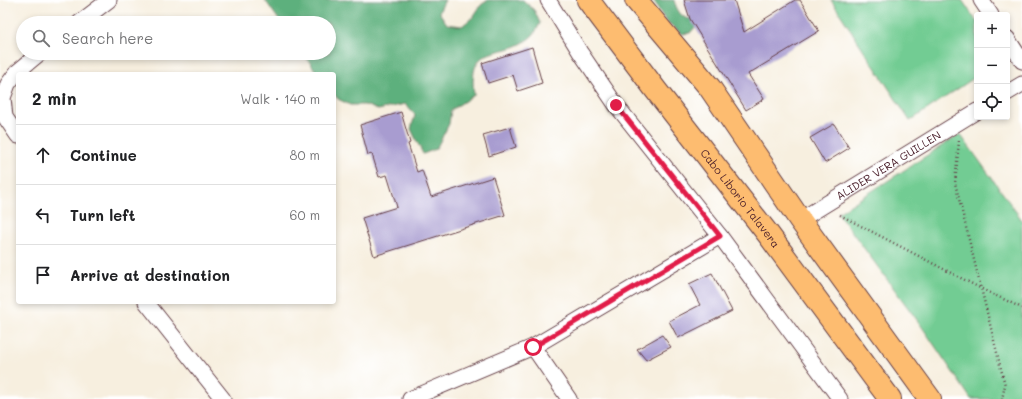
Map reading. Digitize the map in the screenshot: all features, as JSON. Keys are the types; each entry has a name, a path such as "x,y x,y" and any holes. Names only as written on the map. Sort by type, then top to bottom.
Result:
{"highway":[{"name":"Cabo Liborio Talavera","path":"588,0 659,95 768,234 890,399"},
{"path":"636,0 710,88 800,220 930,399"}],"street":[{"path":"88,16 109,0"},
{"path":"548,0 580,52 616,105 720,236 840,399"},
{"path":"981,0 989,12"},
{"path":"1010,43 1022,61"},
{"path":"17,72 32,60"},
{"path":"16,73 8,84 3,98 5,116 16,133"},
{"path":"1010,91 1022,84"},
{"name":"ALIDER VERA GUILLEN","path":"800,220 974,114"},
{"path":"410,399 533,347 720,236"},
{"path":"148,304 223,399"},
{"path":"533,347 569,399"}],"path":[{"path":"960,134 955,183 1005,384 1002,399"},
{"path":"838,213 980,288 1022,308"}],"green space":[{"path":"265,0 445,0 439,12 447,24 462,26 473,17 481,5 488,0 523,0 534,10 540,23 532,36 521,44 482,58 476,65 473,77 474,95 451,110 449,124 436,149 423,154 411,129 415,115 405,104 378,110 365,105 350,105 336,96 336,72 317,72 308,60 336,60 336,16 276,16"},
{"path":"653,0 674,0 682,15 687,19 691,19 697,25 690,33 682,34 665,20"},
{"path":"831,0 962,0 974,18 974,78 910,121"},
{"path":"960,134 1022,220 1022,399 971,399 920,324 838,213"}],"building":[{"path":"684,0 734,0 744,32 795,0 800,0 819,31 748,74 764,99 746,110 690,19"},
{"path":"532,47 542,83 518,91 513,75 488,83 482,63"},
{"path":"401,112 410,143 408,144 417,172 422,170 431,197 493,177 505,215 374,256 362,218 397,207 387,175 379,177 372,154 368,155 360,125"},
{"path":"834,124 849,148 825,163 810,138"},
{"path":"510,127 516,147 489,156 483,135"},
{"path":"712,273 732,311 678,338 669,321 700,305 689,284"},
{"path":"662,335 671,347 646,360 637,349"}],"route":[{"path":"533,347 720,236 616,105"}]}
